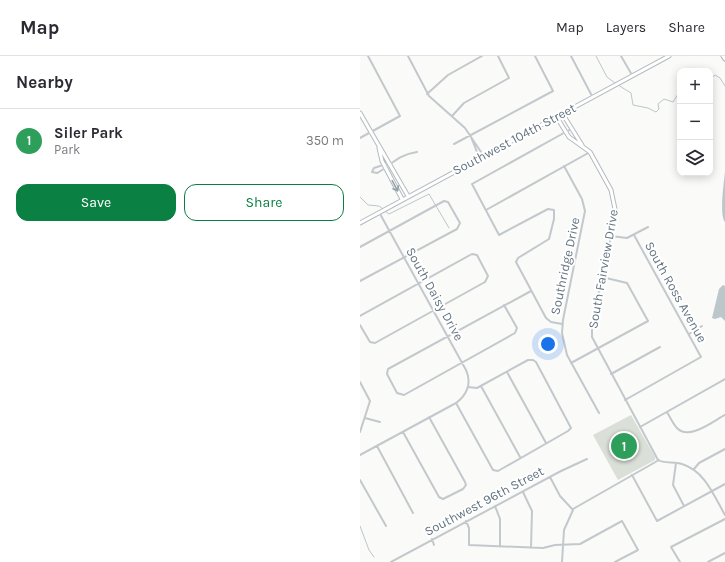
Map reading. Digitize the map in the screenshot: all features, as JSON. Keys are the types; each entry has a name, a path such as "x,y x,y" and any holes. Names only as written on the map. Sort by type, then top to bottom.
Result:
{"main road":[{"name":"Southwest 104th Street","path":"360,223 479,157 669,56"},
{"path":"360,113 378,147 385,166 402,199"},
{"name":"South Fairview Drive","path":"562,113 582,145 590,152 613,196 615,212 611,236"},
{"name":"South Fairview Drive","path":"556,116 566,132 575,142 582,145"},
{"path":"378,147 390,163 408,196"}],"street":[{"path":"360,138 400,116 368,56"},
{"path":"408,56 427,94 462,125 483,155"},
{"path":"427,94 448,75 482,56"},
{"path":"452,116 464,103 509,78 498,56"},
{"path":"454,144 553,90 535,56"},
{"path":"572,56 592,96"},
{"path":"621,56 632,75"},
{"path":"562,324 548,320 516,261 518,258 549,239 555,215 554,210 551,208 500,235 472,184 572,129"},
{"path":"470,136 479,157"},
{"path":"385,166 374,168 372,172 376,174 390,163 408,154 416,152"},
{"path":"486,210 590,152"},
{"name":"Southridge Drive","path":"564,166 582,199 585,211 562,324 564,345 571,363 599,413"},
{"path":"360,247 446,201 459,222 459,226 360,282"},
{"name":"South Daisy Drive","path":"381,211 390,231 462,362 468,375 468,387"},
{"path":"611,236 623,238 634,235 648,227"},
{"name":"South Ross Avenue","path":"625,400 701,357 634,235"},
{"name":"South Fairview Drive","path":"611,236 591,329 592,337 659,460"},
{"path":"360,316 470,254 475,254 488,278 485,282 375,342 371,343 360,325"},
{"path":"571,363 648,321 627,283 602,277"},
{"path":"504,305 517,330 401,396 397,393 387,372 389,368 504,305 531,291"},
{"path":"689,334 702,326"},
{"path":"612,374 660,347"},
{"path":"360,455 456,403 462,398 468,387 476,389 528,360 533,360 536,362 570,424 571,429 498,471 494,470 456,403"},
{"path":"507,372 546,443"},
{"path":"640,427 725,379"},
{"path":"360,382 370,400 360,432"},
{"path":"481,386 520,458"},
{"path":"667,412 677,428 686,433 694,431 725,415"},
{"path":"403,432 441,499 444,499 463,489 466,483 429,417"},
{"path":"365,418 380,422"},
{"path":"376,446 413,513"},
{"path":"694,470 699,463 725,449"},
{"name":"Southwest 96th Street","path":"391,562 522,491 587,459"},
{"path":"562,562 564,530 573,509 659,460 676,462 694,470 704,478 725,515"},
{"path":"676,462 673,485 684,506"},
{"path":"632,475 657,521 725,484"},
{"path":"550,477 560,496 573,509"},
{"path":"360,480 386,526"},
{"path":"522,491 532,511 530,548"},
{"path":"495,506 500,519 500,547"},
{"path":"680,562 671,547 725,518"},
{"path":"466,521 469,528 469,545 530,548 580,544 622,521 638,550 615,562"},
{"path":"432,539 434,545"},
{"path":"708,562 725,553"}],"shaded area":[{"path":"725,172 725,222 722,213 722,206"},
{"path":"723,285 725,286 725,321 721,317 715,319 712,318 719,289"},
{"path":"631,415 655,457 655,460 618,480 593,435"}],"waterway":[{"path":"596,56 607,77 615,83"},
{"path":"713,77 715,75 720,78 725,86"},
{"path":"618,85 631,93 633,105 648,108 656,112 659,109 658,104 664,99 673,102 677,96"},
{"path":"385,211 389,214 429,194 449,228"},
{"path":"360,197 368,205 379,206 383,209"},
{"path":"360,526 369,550 374,557"}],"place":[{"name":"Siler Park","path":"624,446"}]}
